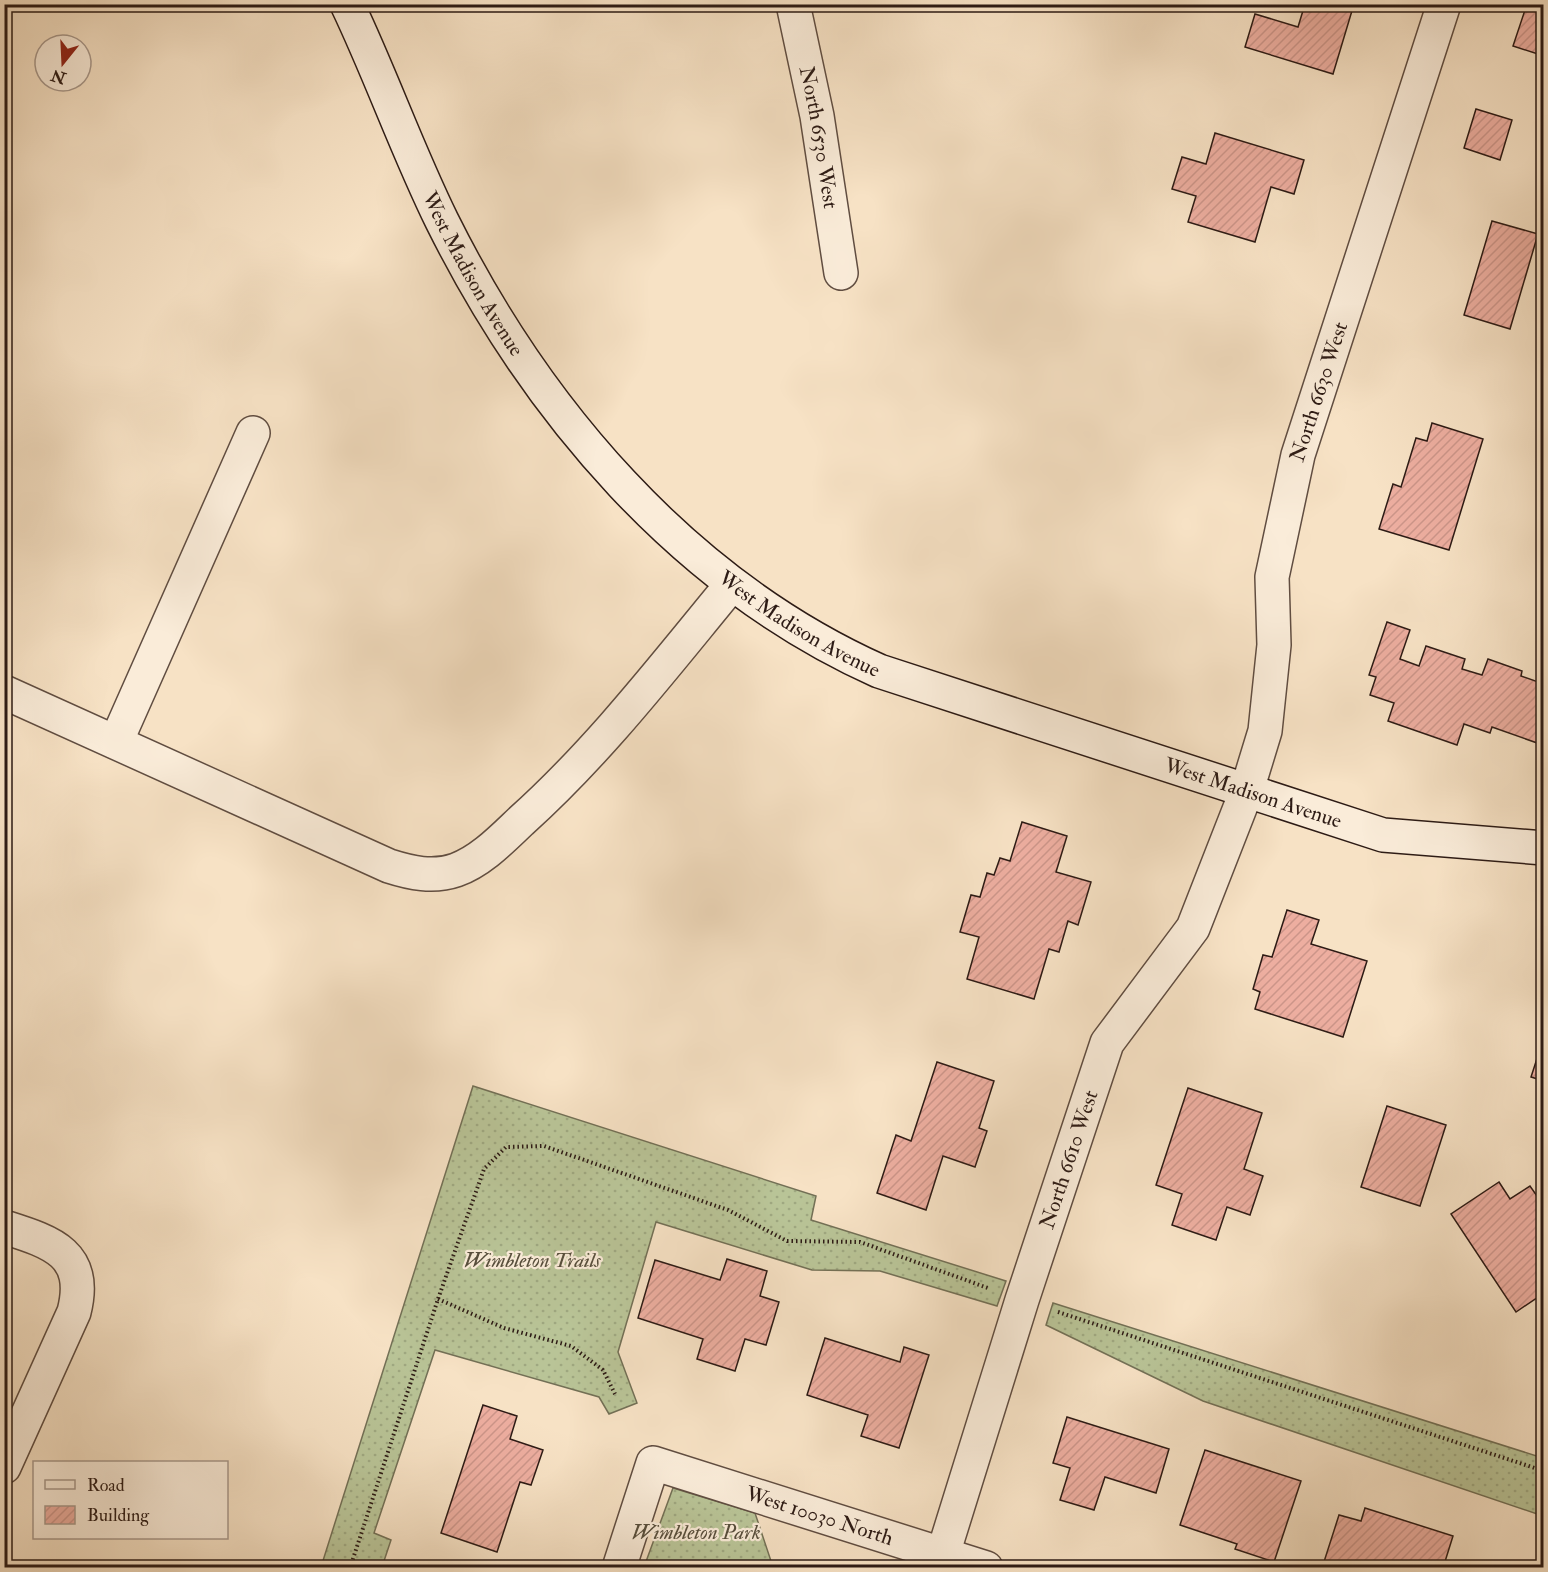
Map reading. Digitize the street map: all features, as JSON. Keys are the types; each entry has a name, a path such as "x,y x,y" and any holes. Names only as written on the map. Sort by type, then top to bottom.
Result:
{"street":[{"name":"West Madison Avenue","path":"347,4 441,220 505,333 552,399 611,471 680,540 732,584 787,623 837,651 879,670 1383,835 1544,848"},
{"name":"North 6530 West","path":"793,4 817,116 842,273"},
{"name":"North 6630 West","path":"1246,790 1265,730 1274,645 1272,577 1298,455 1444,4"},
{"path":"116,742 253,433"},
{"path":"4,692 389,866 406,872 441,873 456,870 481,856 512,830 583,762 732,584"},
{"name":"North 6610 West","path":"943,1554 1022,1300 1107,1043 1193,928 1246,790"},
{"path":"4,1227 48,1242 60,1249 69,1260 78,1286 74,1312 4,1467"},
{"name":"West 10030 North","path":"619,1568 653,1463 986,1568"}],"path":[{"path":"350,1568 438,1299 484,1169 506,1147 544,1146 728,1210 787,1241 860,1242 988,1288"},
{"path":"438,1299 504,1328 571,1346 603,1370 615,1394"},
{"path":"1058,1312 1544,1471"}],"green space":[{"name":"Wimbleton Trails","path":"473,1086 816,1196 811,1220 1006,1281 997,1306 880,1271 812,1270 656,1222 618,1352 637,1403 609,1414 599,1397 435,1350 374,1533 391,1540 382,1567 321,1567"},
{"path":"1053,1303 1543,1458 1543,1516 1203,1401 1046,1325"},
{"name":"Wimbleton Park","path":"673,1488 755,1513 771,1567 644,1567"}],"building":[{"path":"1305,4 1354,4 1333,74 1245,47 1255,14 1298,27"},
{"path":"1527,4 1544,4 1544,56 1513,46"},
{"path":"1476,109 1512,120 1500,160 1464,148"},
{"path":"1215,133 1304,160 1294,194 1271,187 1255,242 1188,222 1196,196 1172,189 1182,157 1206,164"},
{"path":"1492,221 1538,234 1510,329 1464,315"},
{"path":"1432,423 1483,439 1449,550 1379,529 1393,484 1401,487 1416,438 1427,441"},
{"path":"1387,622 1410,630 1400,659 1419,666 1426,646 1465,659 1462,669 1482,675 1488,659 1522,671 1521,676 1544,684 1544,735 1540,744 1492,727 1490,733 1464,724 1457,745 1388,721 1394,703 1370,695 1376,677 1369,675"},
{"path":"1022,822 1067,836 1056,872 1091,882 1078,925 1068,921 1059,952 1049,949 1034,999 967,979 979,937 960,932 971,895 980,897 987,873 994,875 1000,858 1010,861"},
{"path":"1287,910 1319,920 1311,944 1367,961 1343,1037 1255,1009 1260,992 1253,989 1263,955 1272,957"},
{"path":"1544,1037 1544,1081 1531,1077"},
{"path":"937,1062 994,1081 979,1128 987,1131 975,1167 943,1156 926,1210 877,1193 896,1135 911,1141"},
{"path":"1188,1088 1262,1113 1244,1169 1263,1176 1250,1215 1227,1207 1216,1240 1172,1225 1182,1194 1156,1185"},
{"path":"1387,1106 1446,1125 1420,1206 1361,1187"},
{"path":"1499,1182 1510,1199 1530,1186 1544,1206 1544,1293 1516,1312 1451,1214"},
{"path":"727,1259 767,1271 760,1296 779,1302 766,1345 745,1339 735,1371 697,1359 703,1339 638,1318 655,1260 720,1280"},
{"path":"825,1338 900,1362 904,1347 929,1355 899,1448 861,1436 868,1415 807,1395"},
{"path":"483,1405 517,1416 510,1439 543,1450 531,1485 520,1482 497,1552 441,1533"},
{"path":"1067,1417 1169,1449 1156,1493 1105,1477 1094,1510 1060,1500 1070,1468 1053,1463"},
{"path":"1205,1450 1301,1481 1274,1562 1235,1549 1237,1544 1180,1525"},
{"path":"1365,1508 1453,1536 1443,1568 1322,1568 1339,1515 1361,1521"}]}
